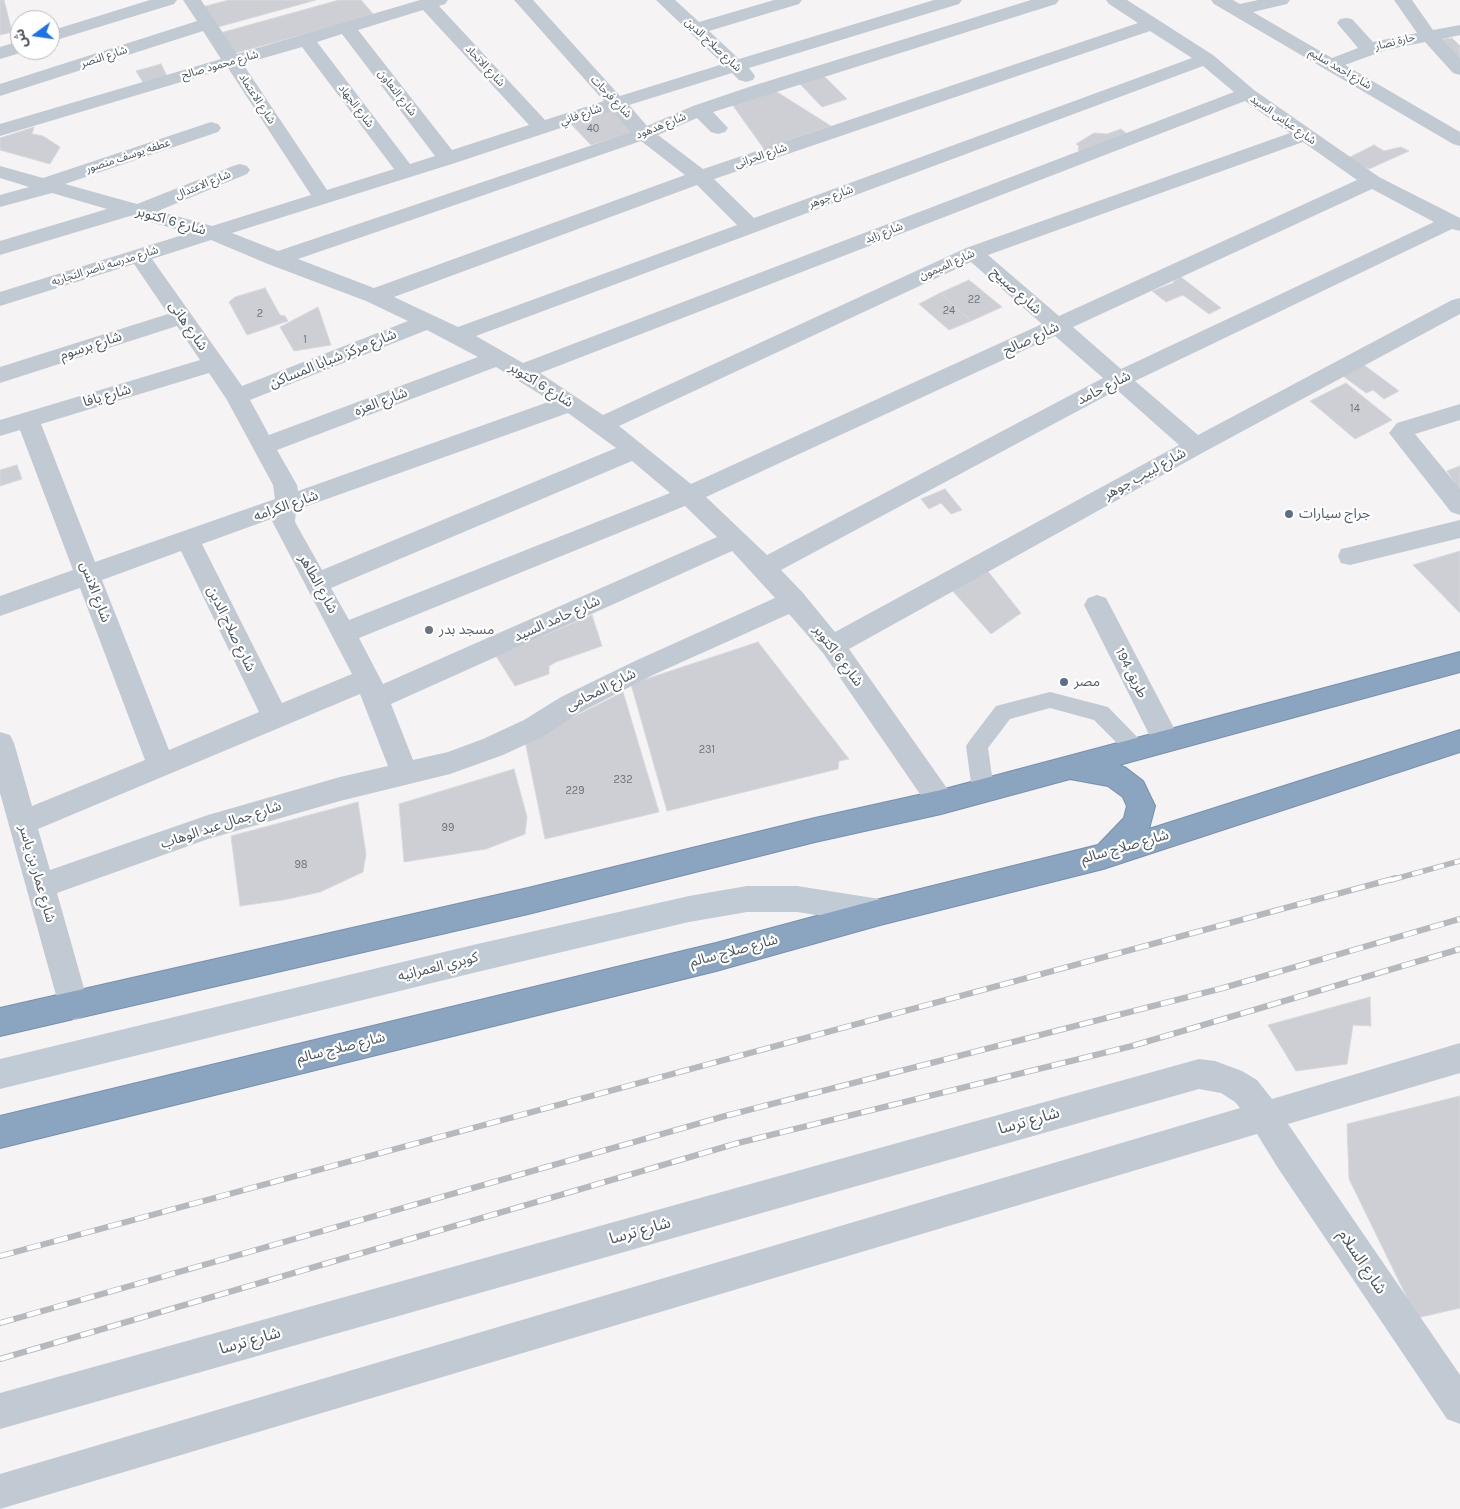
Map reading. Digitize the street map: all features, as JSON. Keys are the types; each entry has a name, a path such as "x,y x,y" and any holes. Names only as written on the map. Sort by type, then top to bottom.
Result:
{"highway":[{"path":"0,1022 528,901 941,802 1460,662"},
{"name":"شارع صلاح سالم","path":"0,1132 716,957 880,912 1103,856 1460,741"},
{"path":"1063,768 1095,770 1116,776 1133,789 1141,806 1137,824 1103,856"}],"street":[{"path":"60,34 168,0"},
{"name":"شارع الاعتماد","path":"192,0 322,197"},
{"name":"شارع فرحات","path":"523,0 644,134 700,176 750,226"},
{"name":"شارع صلاح الدين","path":"665,0 759,90"},
{"path":"696,29 792,0"},
{"name":"شارع هدهود","path":"275,258 644,134 700,110 759,90 1050,0"},
{"name":"شارع عباس السيد","path":"1115,0 1206,59 1247,94 1372,181 1455,224"},
{"name":"شارع احمد سليم","path":"1220,0 1460,140"},
{"path":"1238,10 1281,0"},
{"path":"1403,0 1428,35 1460,69"},
{"name":"شارع فاني","path":"210,232 406,172 616,103 947,1"},
{"name":"شارع محمود صالح","path":"0,130 433,2"},
{"name":"شارع الاتحاد","path":"433,2 542,128"},
{"path":"1346,23 1369,49"},
{"name":"شارع النصر","path":"0,90 208,24"},
{"name":"شارع الحرانى","path":"374,296 700,176 1152,24"},
{"name":"شارع التعاون","path":"347,28 448,158"},
{"name":"حارة نصار","path":"1332,64 1369,49 1428,35 1460,30"},
{"name":"شارع الجهاد","path":"306,40 406,172"},
{"name":"شارع جوهر","path":"457,335 1206,59"},
{"name":"شارع زايد","path":"521,372 1247,94"},
{"path":"700,110 718,128"},
{"name":"عطفه يوسف منصور","path":"0,201 210,128"},
{"name":"شارع الميمون","path":"601,425 973,253 1304,135"},
{"name":"شارع الاعتدال","path":"135,210 240,170"},
{"name":"شارع 6 اكتوبر","path":"0,172 210,232 374,296 457,335 571,403 635,450 689,495 736,539 794,600 832,646 941,802"},
{"name":"شارع صالح","path":"345,633 689,495 1372,181"},
{"path":"0,248 135,210"},
{"name":"شارع حامد","path":"764,568 1120,379 1455,224"},
{"name":"شارع مدرسه ناصر التجاريه","path":"0,299 140,256 210,232"},
{"name":"شارع صبيح","path":"973,253 1196,446"},
{"name":"شارع هانى","path":"140,256 237,397"},
{"name":"شارع لبيب جوهر","path":"832,646 1196,446 1460,305"},
{"name":"شارع برسوم","path":"0,375 182,317"},
{"name":"شارع مركز شبابا المساكن","path":"237,397 428,321"},
{"name":"شارع العزه","path":"264,446 498,358"},
{"name":"شارع يافا","path":"0,428 214,364"},
{"name":"شارع الطاهر","path":"237,397 287,492 283,522 345,633 372,689 405,774"},
{"name":"شارع الكرامه","path":"0,606 571,403"},
{"path":"1460,412 1405,429 1401,433 1460,506"},
{"name":"شارع الانس","path":"27,419 161,765"},
{"path":"317,583 635,450"},
{"path":"1350,556 1460,529"},
{"name":"شارع حامد السيد","path":"22,823 275,717 372,689 736,539"},
{"name":"شارع صلاح الدين","path":"188,540 275,717"},
{"name":"شارع المحامى","path":"405,774 450,763 493,747 534,728 570,705 644,668 794,600"},
{"name":"طريق 194","path":"1097,605 1166,740"},
{"name":"شارع عمار بن ياسر","path":"2,759 74,1006"},
{"name":"شارع جمال عبد الوهاب","path":"40,886 208,827 340,789 405,774"},
{"name":"كوبري العمرانيه","path":"0,1074 690,908 747,899 797,899 880,912"},
{"path":"0,1492 1460,1058"},
{"name":"شارع ترسا","path":"0,1411 1199,1074 1216,1076 1246,1091 1266,1116"},
{"name":"شارع السلام","path":"1266,1116 1290,1157 1460,1406"}],"lane":[{"path":"983,790 977,746 1003,712 1050,700 1101,713 1136,749"}],"building":[{"path":"0,0 4,0 10,24 10,32 0,35"},
{"path":"229,0 316,0 218,27 202,7"},
{"path":"339,0 361,0 374,15 236,53 220,33"},
{"path":"1452,38 1460,46 1460,63 1437,40"},
{"path":"161,64 168,78 144,84 136,71"},
{"path":"823,75 847,99 822,107 799,83"},
{"path":"769,87 831,126 764,149 729,100"},
{"path":"614,109 634,132 591,145 570,123"},
{"path":"34,127 32,134 43,136 60,147 50,164 0,150 0,138"},
{"path":"1121,129 1132,138 1086,156 1078,150 1079,146 1076,144 1094,133 1107,134"},
{"path":"1374,145 1384,151 1401,147 1409,151 1369,169 1365,167 1364,169 1348,158"},
{"path":"1181,277 1221,308 1209,314 1183,295 1166,302 1152,291 1173,283"},
{"path":"969,280 1002,307 971,321 940,293"},
{"path":"265,288 280,315 285,316 288,321 247,335 229,302 235,297"},
{"path":"940,293 971,321 949,330 919,304"},
{"path":"318,307 331,345 294,351 280,327"},
{"path":"1364,365 1399,391 1384,399 1373,390 1366,393 1343,376"},
{"path":"1346,383 1392,420 1355,439 1310,401"},
{"path":"17,465 22,479 0,486 0,470"},
{"path":"1460,466 1460,491 1447,471"},
{"path":"945,489 962,510 951,514 941,503 929,509 921,499"},
{"path":"1460,551 1460,613 1413,565"},
{"path":"986,569 1021,613 991,634 950,588"},
{"path":"592,615 602,646 556,662 549,666 549,674 515,686 496,656"},
{"path":"758,642 849,759 839,761 838,769 667,811 631,684"},
{"path":"623,692 659,812 545,839 525,741"},
{"path":"514,769 527,817 525,834 486,849 404,862 399,804"},
{"path":"358,802 366,854 363,872 320,892 283,900 240,906 231,836"},
{"path":"1370,997 1371,1026 1353,1025 1347,1064 1296,1071 1268,1025"},
{"path":"1460,1096 1460,1308 1417,1318 1349,1179 1347,1124"}],"railway":[{"path":"1391,880 1460,861"},
{"path":"0,1256 1396,878"},
{"path":"0,1323 725,1116 1223,988 1460,919"},
{"path":"0,1359 738,1143 1132,1046 1460,949"}],"place":[{"name":"جراج سيارات","path":"1289,514"},
{"name":"مسجد بدر","path":"429,630"},
{"name":"مصر","path":"1064,682"}]}
